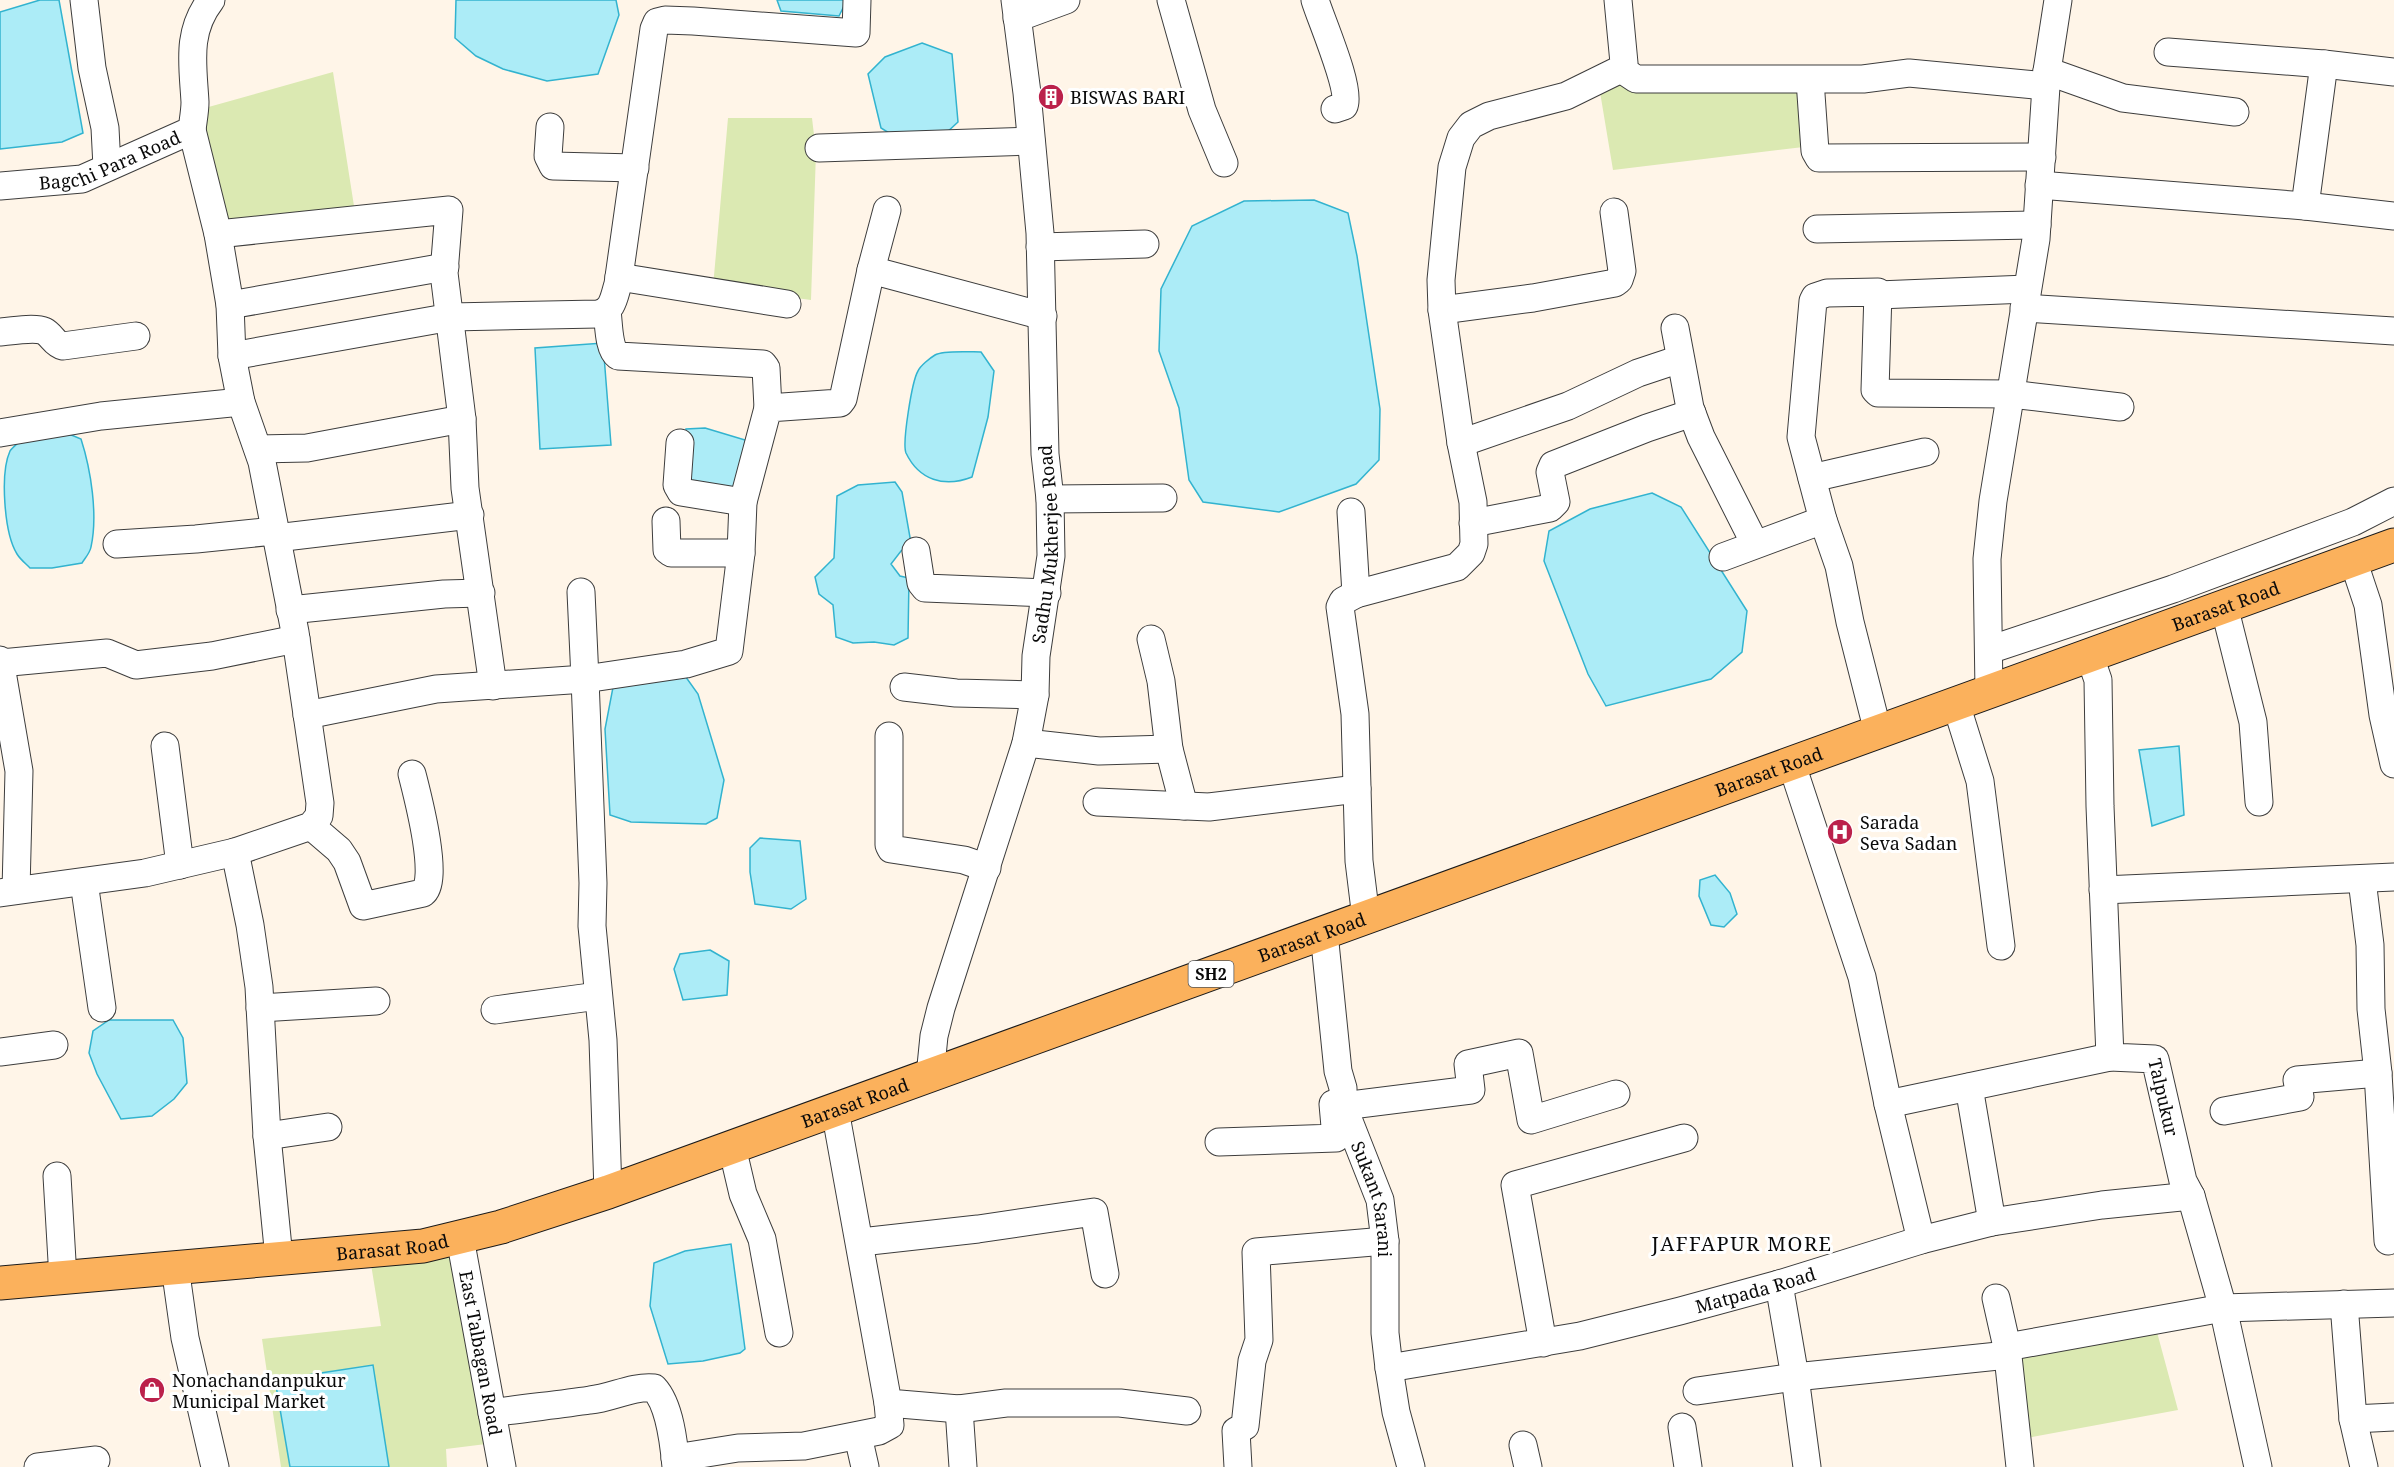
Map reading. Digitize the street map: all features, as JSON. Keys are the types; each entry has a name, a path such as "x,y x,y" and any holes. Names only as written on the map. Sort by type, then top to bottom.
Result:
{"main road":[{"name":"Barasat Road","path":"0,1283 423,1246 501,1227 608,1192 930,1076 2394,545"}],"street":[{"path":"84,0 92,68 105,128 107,167"},
{"name":"Bagchi Para Road","path":"0,186 82,179 192,130 195,104 192,47 203,12 211,0"},
{"path":"232,356 451,317 598,314 607,311 612,305 619,277 654,29 657,22 693,11 856,33 857,0"},
{"path":"1016,9 1066,0"},
{"path":"1171,0 1202,110 1224,163"},
{"path":"1315,0 1339,66 1346,100 1344,106 1335,110"},
{"path":"1366,918 1359,861 1355,714 1340,607 1343,600 1356,594 1457,567 1471,553 1474,544 1473,502 1461,444 1442,310 1443,243 1452,167 1461,138 1471,125 1489,116 1566,96 1621,69 1624,63 1618,0"},
{"path":"1989,691 1987,559 1993,501 2037,225 2046,78 2058,0"},
{"name":"Sadhu Mukherjee Road","path":"930,1076 934,1036 941,1008 1026,743 1035,695 1036,656 1051,556 1040,247 1016,9"},
{"path":"2168,52 2394,72"},
{"path":"2305,206 2324,64"},
{"path":"1621,69 1635,80 1863,79 1909,73 2046,78 2123,98 2235,112"},
{"path":"1810,80 1815,151 1819,158 2042,157"},
{"path":"550,127 548,156 553,166 635,168"},
{"path":"192,130 218,234 230,305 232,356 241,402 258,449 296,639 320,803 319,816 311,826 235,852 145,873 8,891 10,772 0,661 107,653 136,665 212,656 296,639"},
{"path":"819,148 1031,141"},
{"path":"2039,184 2305,206 2394,216"},
{"path":"218,234 449,210 445,267 462,419 465,488 493,686"},
{"path":"768,408 840,403 843,399 871,270 887,210"},
{"path":"1442,310 1533,298 1620,280 1622,271 1614,212"},
{"path":"1817,229 2037,225"},
{"path":"1040,247 1145,243"},
{"path":"230,305 445,267"},
{"path":"871,270 1043,316"},
{"path":"619,277 787,304"},
{"path":"1878,732 1850,622 1839,566 1823,520 1801,437 1813,301 1820,294 1878,292 1878,294 2026,298 2394,331"},
{"path":"1878,294 1875,392 2011,394 2120,407"},
{"path":"307,715 436,689 585,679 686,664 729,651 741,553 742,501 768,408 766,368 763,364 618,356 614,353 611,343 607,311"},
{"path":"1675,328 1692,413 1715,467 1755,544"},
{"path":"0,332 40,330 47,333 58,345 63,346 136,336"},
{"path":"1461,444 1568,406 1638,373 1680,359"},
{"path":"0,433 101,416 241,402"},
{"path":"1473,523 1550,508 1556,502 1550,472 1553,465 1692,413"},
{"path":"258,449 307,448 462,419"},
{"path":"680,443 677,485 681,492 742,501"},
{"path":"1812,478 1925,452"},
{"path":"1050,499 1163,498"},
{"path":"1989,650 2173,589 2353,522 2394,501"},
{"path":"1351,512 1356,594"},
{"path":"117,544 275,535 470,515"},
{"path":"666,520 667,549 671,553 741,553"},
{"path":"1723,557 1823,520"},
{"path":"915,551 921,583 926,588 1047,593"},
{"path":"2353,560 2368,605 2383,715 2394,764"},
{"path":"581,592 593,883 592,926 603,1040 608,1192"},
{"path":"290,610 444,594 481,593"},
{"path":"2224,606 2253,722 2259,802"},
{"path":"1151,639 1161,681 1169,749 1184,806"},
{"path":"1888,1104 2110,1057 2098,680 2090,654"},
{"path":"904,687 956,693 1035,695"},
{"path":"1956,704 1980,781 2001,946"},
{"path":"889,736 889,845 891,849 964,860 987,867"},
{"path":"1026,743 1099,751 1169,749"},
{"path":"165,746 180,865"},
{"path":"1791,762 1862,977 1888,1104 1921,1240"},
{"path":"311,826 339,850 347,862 363,906 423,893 429,885 427,837 412,774"},
{"path":"1097,802 1209,807 1357,789"},
{"path":"235,852 249,925 260,1008 267,1136 279,1258"},
{"path":"2103,890 2394,878"},
{"path":"2362,880 2370,945 2371,1009 2378,1073 2388,1241"},
{"path":"84,882 102,1008"},
{"name":"Sukant Sarani","path":"1324,933 1338,1071 1343,1097 1380,1200 1385,1241 1385,1333 1389,1368 1396,1412 1411,1467"},
{"path":"495,1010 598,996"},
{"path":"260,1008 376,1001"},
{"path":"0,1052 54,1045"},
{"path":"1219,1142 1336,1138 1331,1090 1343,1097 1471,1090 1468,1064 1519,1053 1531,1120 1616,1094"},
{"name":"Talpukur","path":"2110,1057 2155,1059 2183,1181 2191,1196 2223,1308 2258,1467"},
{"path":"2224,1110 2300,1097 2297,1080 2378,1073"},
{"path":"1969,1087 1992,1222"},
{"path":"492,1413 592,1400 637,1388 654,1388 662,1401 671,1429 676,1462 738,1448 804,1446 879,1431 890,1425 861,1242 835,1110"},
{"path":"267,1136 328,1127"},
{"path":"1543,1343 1515,1185 1684,1138"},
{"path":"732,1147 742,1194 762,1239 778,1333"},
{"path":"57,1176 63,1278"},
{"name":"Matpada Road","path":"1389,1368 1581,1336 1779,1284 1921,1240 1992,1222 2102,1205 2191,1196"},
{"path":"861,1242 978,1229 1094,1212 1105,1274"},
{"name":"East Talbagan Road","path":"460,1238 502,1467"},
{"path":"1238,1467 1236,1431 1245,1426 1252,1361 1259,1340 1256,1252 1385,1241"},
{"path":"175,1267 184,1338 215,1467"},
{"path":"1779,1284 1807,1467"},
{"path":"1996,1298 2008,1351 2020,1467"},
{"path":"1697,1391 2008,1351 2223,1308 2394,1303"},
{"path":"2344,1304 2353,1419 2364,1467"},
{"path":"888,1403 958,1409 1006,1403 1120,1403 1187,1411"},
{"path":"958,1409 963,1467"},
{"path":"2353,1419 2394,1417"},
{"path":"1682,1427 1688,1467"},
{"path":"858,1436 865,1467"},
{"path":"38,1467 96,1460"}],"green space":[{"path":"333,72 354,206 229,223 193,124 205,108"},
{"path":"1619,74 1805,76 1812,146 1613,170 1600,92"},
{"path":"728,118 812,118 816,152 811,300 713,287"},
{"path":"459,1240 494,1443 446,1449 447,1467 281,1467 262,1339 381,1326 370,1258"},
{"path":"2154,1321 2178,1410 2027,1438 2012,1355"}],"water":[{"path":"40,0 59,0 83,133 62,142 0,149 0,12"},
{"path":"456,0 616,0 619,15 598,74 547,81 503,69 476,56 455,38"},
{"path":"777,0 847,0 839,16 781,11"},
{"path":"922,43 952,54 958,122 945,134 897,138 881,128 868,74 885,57"},
{"path":"1314,200 1348,213 1357,256 1380,409 1379,460 1356,484 1279,512 1203,502 1189,480 1179,408 1159,351 1161,289 1192,226 1244,201"},
{"path":"603,343 611,445 540,449 535,348"},
{"path":"981,352 994,371 988,417 972,477 952,482 933,479 918,470 911,462 905,447 906,425 919,369 939,353"},
{"path":"705,428 755,443 741,489 682,485 686,429"},
{"path":"69,434 81,439 88,464 94,507 93,534 89,553 82,563 52,568 30,568 17,554 9,532 4,488 7,461 10,451 20,441"},
{"path":"895,482 902,492 911,543 891,564 900,576 909,578 908,638 894,645 874,642 853,643 836,637 833,605 819,594 815,577 834,558 837,496 858,485"},
{"path":"1652,493 1681,507 1747,611 1742,652 1711,679 1606,706 1588,674 1544,561 1549,531 1590,509"},
{"path":"678,666 698,694 724,780 717,818 706,824 631,822 610,815 605,729 614,682"},
{"path":"2179,746 2184,815 2152,826 2139,750"},
{"path":"760,838 800,841 806,899 791,909 755,904 750,872 750,848"},
{"path":"1715,875 1730,893 1737,914 1724,927 1711,925 1699,896 1700,880"},
{"path":"710,950 729,961 727,995 683,1000 674,969 680,954"},
{"path":"109,1020 173,1020 183,1038 187,1083 174,1099 152,1116 121,1119 97,1074 89,1053 93,1031"},
{"path":"731,1244 745,1349 740,1353 703,1361 668,1364 650,1306 654,1263 685,1251"},
{"path":"373,1365 389,1467 290,1467 275,1380"}],"place":[{"name":"BISWAS BARI","path":"1051,97"},
{"name":"Sarada Seva Sadan","path":"1840,832"},
{"name":"Nonachandanpukur Municipal Market","path":"152,1390"}],"district":[{"name":"JAFFAPUR MORE","path":"1742,1243"}]}
